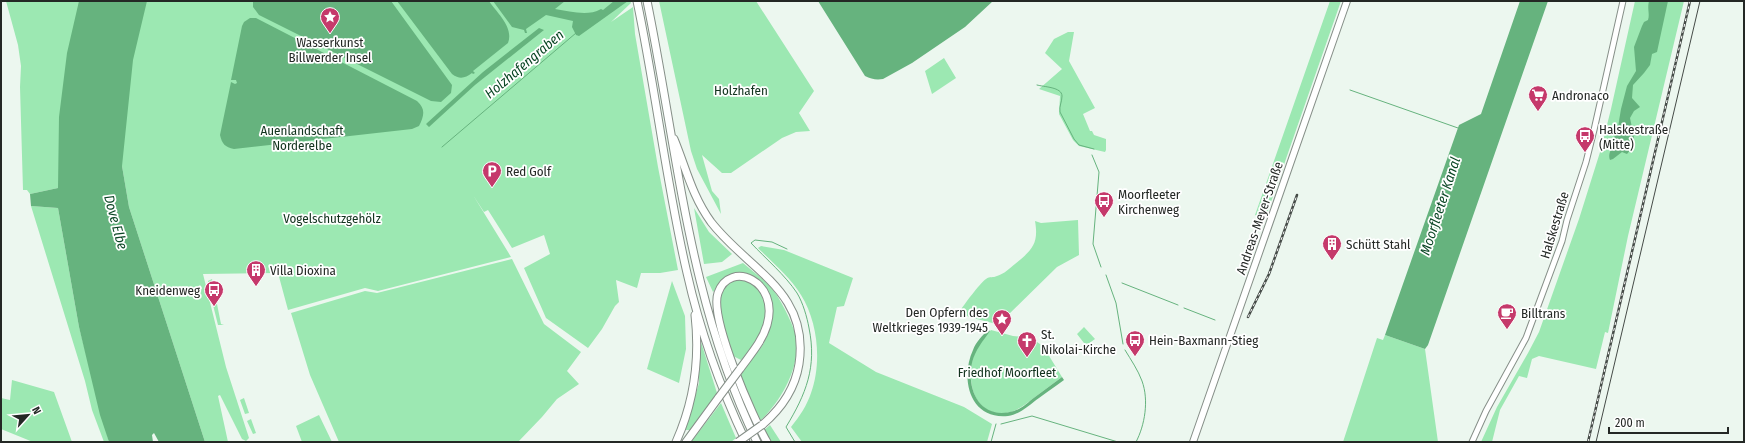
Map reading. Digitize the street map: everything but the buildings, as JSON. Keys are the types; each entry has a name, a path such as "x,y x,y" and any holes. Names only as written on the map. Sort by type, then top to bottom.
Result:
{"highway":[{"path":"637,1 674,216 687,276 693,299 720,378 746,442"},
{"path":"647,1 684,213 698,273 728,374 757,442"},
{"path":"668,126 694,195 712,223 738,251 770,279 786,299 793,312 800,340 799,367 792,388 780,407 762,425 738,442"},
{"path":"686,442 719,397 740,369 764,333 770,312 768,299 762,287 754,281 741,277 731,279 721,286 716,299 717,313 741,384 767,442"},
{"path":"676,442 688,411 694,384 697,338 693,299"},
{"path":"749,426 760,442"}],"main road":[{"name":"Andreas-Meyer-Straße","path":"1193,442 1347,1"}],"street":[{"name":"Halskestraße","path":"1472,442 1486,411 1526,338 1562,241 1566,220 1587,159 1623,1"}],"green space":[{"name":"Auenlandschaft Norderelbe","path":"6,1 630,1 631,3 611,22 633,7 635,34 658,167 678,270 660,273 641,273 637,288 616,280 619,302 588,348 546,318 524,268 550,254 544,235 512,248 488,210 484,212 473,195 511,257 378,291 365,288 288,310 278,273 203,274 226,367 249,438 246,441 242,439 220,395 218,396 228,442 205,442 129,207 122,166 58,188 30,194 27,190 23,190 20,87 21,66 18,45"},
{"name":"Holzhafen","path":"659,1 756,1 814,91 799,113 810,131 796,132 782,138 731,173 722,173 702,155 712,191 719,199 721,214 697,169 691,151"},
{"path":"1330,1 1341,1 1265,219 1255,215"},
{"path":"1635,1 1684,1 1628,236 1608,333 1605,332 1596,369 1539,356 1532,359 1527,378 1519,376 1500,410 1492,442 1481,442 1497,407 1539,332 1579,219 1601,149"},
{"path":"1068,32 1074,32 1069,61 1095,108 1083,114 1090,131 1092,131 1094,135 1106,139 1105,152 1079,146 1073,140 1059,114 1060,96 1039,89 1062,69 1045,53 1054,39"},
{"path":"944,58 956,78 932,94 925,71"},
{"path":"31,206 58,208 79,327 109,442 104,442 92,410 85,381"},
{"path":"694,208 709,232 732,254 722,262 704,264"},
{"path":"1078,220 1079,255 1057,267 1006,317 1008,327 969,317 959,312 972,294 987,278 1000,275 1030,250 1035,241 1035,221 1041,223"},
{"path":"761,246 784,250 853,278 844,306 837,307 829,343 876,372 964,407 992,424 987,442 802,442 791,427 805,406 811,393 814,381 817,356 815,330 807,306 797,288 787,276 758,248"},
{"path":"512,259 544,324 581,352 567,371 579,384 557,399 518,442 339,442 310,375 291,313 365,291 377,293"},
{"path":"743,263 767,283 776,294 790,319 796,336 797,348 795,360 788,383 775,404 760,421 746,393 741,379 741,374 749,361 762,346 769,332 772,312 771,300 760,281 747,274 740,273 730,275 722,281 713,292 706,277"},
{"path":"212,279 216,297 211,298 208,281"},
{"path":"743,279 754,285 762,294 765,302 766,319 756,341 741,360 733,356 723,328 720,296 724,288 732,281"},
{"path":"672,281 685,316 686,349 679,383 647,369"},
{"path":"216,299 221,324 224,325 218,325 212,301"},
{"path":"1084,327 1095,339 1088,344 1084,343 1077,334"},
{"name":"Friedhof Moorfleet","path":"991,330 1034,340 1043,346 1062,377 1015,411 994,413 985,409 974,393 971,383 971,373 975,352 982,340"},
{"path":"1385,335 1425,349 1438,442 1343,442 1377,338 1383,340"},
{"path":"701,342 717,393 691,430 685,430 699,383 699,345"},
{"path":"12,380 54,392 72,442 33,442 1,429 1,398 10,400"},
{"path":"244,398 249,413 245,414 240,400"},
{"path":"721,403 736,438 731,442 691,442"},
{"path":"319,415 332,442 302,442 296,426"},
{"path":"251,419 256,433 253,434 247,421"},
{"path":"770,425 781,442 770,442 763,431"}],"water":[{"name":"Dove Elbe","path":"79,1 147,1 133,60 122,166 129,207 205,442 159,442 154,433 152,435 153,442 109,442 100,415 79,327 58,208 31,206 30,194 58,188 59,117 67,53"},
{"path":"253,1 391,1 452,85 451,93 441,102 431,101 259,15 253,7"},
{"path":"397,1 489,1 507,26 509,31 508,43 473,71 475,73 460,78 452,74"},
{"path":"493,1 565,1 555,9 590,13 601,9 603,10 614,1 628,1 579,36 576,35 572,27 573,21 546,15 526,29 527,33 525,33 524,30 512,27"},
{"path":"818,1 993,1 965,27 912,63 883,79 871,79 865,76"},
{"name":"Moorfleeter Kanal","path":"1520,1 1548,1 1428,345 1425,349 1385,335 1459,125 1481,114"},
{"path":"1649,1 1668,1 1657,52 1652,54 1650,65 1633,85 1632,98 1640,107 1634,111 1630,118 1634,137 1632,148 1627,154 1622,152 1610,160 1609,157 1611,149 1614,147 1612,143 1618,127 1627,86 1636,71 1634,47 1644,22 1648,20"},
{"path":"250,18 256,18 417,101 423,110 422,119 419,126 412,129 234,149 226,146 220,135 231,82 235,84 237,83 236,80 231,80 242,26 244,22"},
{"path":"539,28 544,30 475,85 429,127 426,124 483,72"},
{"path":"988,330 990,331 973,358 971,374 971,384 974,393 978,401 985,408 993,412 1002,413 1017,410 1062,377 1064,380 1025,409 1013,415 995,415 984,411 976,404 971,395 968,384 968,373 969,361 974,347 979,339"}],"waterway":[{"name":"Holzhafengraben","path":"442,147 576,33"},
{"path":"1037,85 1056,89 1061,93 1062,98 1060,112 1074,139 1079,145 1094,149"},
{"path":"1350,90 1458,128"},
{"path":"1092,155 1099,172 1093,244 1101,267"},
{"path":"787,249 772,242 755,240 751,243 781,273 797,293 803,306 808,324 812,355 811,368 799,403 786,427 795,442"},
{"path":"1106,275 1116,303 1123,344"},
{"path":"1122,283 1178,305"},
{"path":"1184,308 1215,320"},
{"path":"1125,350 1140,377 1144,388 1146,404 1142,428 1136,442"},
{"path":"1001,424 1032,416 1118,442"},
{"path":"991,442 996,424"}],"tram line":[{"path":"1596,442 1700,1"}],"railway":[{"path":"1588,442 1690,1"},
{"path":"1248,317 1269,274 1297,195"}],"place":[{"name":"Wasserkunst Billwerder Insel","path":"330,34"},
{"name":"Andronaco","path":"1538,112"},
{"name":"Halskestraße (Mitte)","path":"1585,153"},
{"name":"Red Golf","path":"492,188"},
{"name":"Moorfleeter Kirchenweg","path":"1104,218"},
{"name":"Schütt Stahl","path":"1332,261"},
{"name":"Villa Dioxina","path":"256,287"},
{"name":"Kneidenweg","path":"214,307"},
{"name":"Billtrans","path":"1507,330"},
{"name":"Den Opfern des Weltkrieges 1939-1945","path":"1002,336"},
{"name":"Hein-Baxmann-Stieg","path":"1135,357"},
{"name":"St. Nikolai-Kirche","path":"1027,358"}],"park label":[{"name":"Vogelschutzgehölz","path":"332,218"}]}
